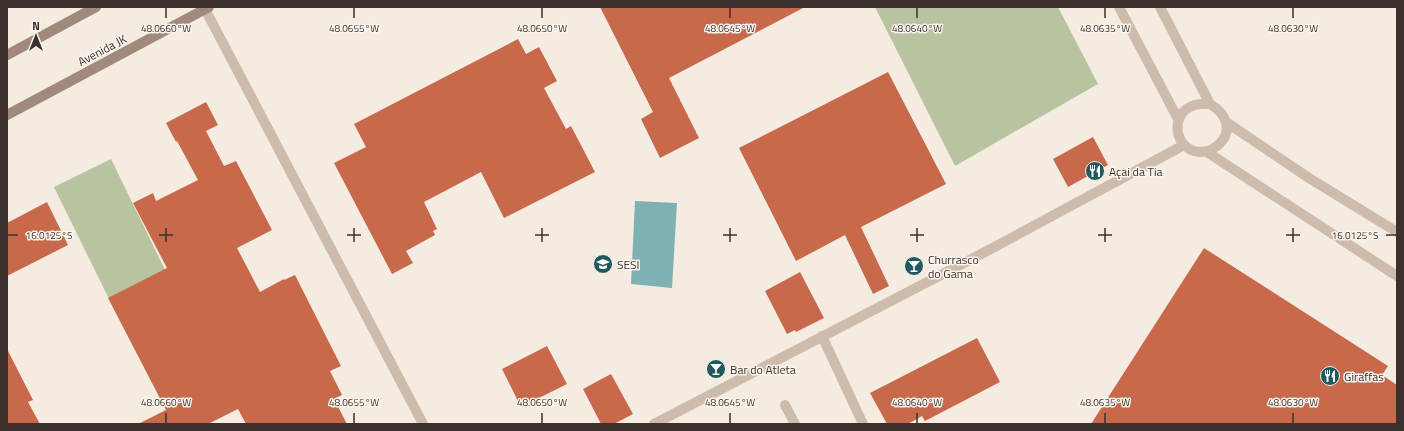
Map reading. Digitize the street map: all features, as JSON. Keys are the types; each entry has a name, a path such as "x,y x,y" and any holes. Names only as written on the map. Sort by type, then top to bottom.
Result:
{"main road":[{"path":"7,55 96,7"},
{"name":"Avenida JK","path":"7,115 207,8"}],"street":[{"path":"1119,7 1178,119"},
{"path":"1160,7 1210,104"},
{"path":"207,8 423,424"},
{"path":"1207,152 1216,148 1222,141 1226,132 1225,118 1219,109 1210,104 1200,103 1191,105 1183,111 1178,119 1177,129 1179,138 1184,145 1195,151 1207,152 1397,276"},
{"path":"1226,122 1309,178 1397,232"},
{"path":"654,424 987,251 1184,145"},
{"path":"822,336 863,424"},
{"path":"785,405 795,424"}],"green space":[{"path":"875,7 1058,7 1098,84 955,166"},
{"path":"111,159 166,272 109,299 54,187"}],"water":[{"path":"635,201 677,203 672,288 631,284"}],"building":[{"path":"600,7 805,7 669,78 699,138 660,158 641,119 653,112"},
{"path":"518,39 526,54 539,47 557,81 544,88 566,129 571,126 595,172 504,218 481,172 424,202 437,229 433,231 435,235 406,251 413,263 392,274 334,163 366,147 354,124"},
{"path":"888,72 946,184 861,227 889,286 873,294 845,235 796,261 739,148"},
{"path":"206,102 218,125 206,131 224,166 236,161 272,230 237,248 260,292 284,279 295,275 341,366 330,371 342,395 334,399 347,424 246,424 238,409 208,424 138,424 166,410 108,298 167,268 133,203 153,193 156,201 198,180 166,123"},
{"path":"1093,137 1108,165 1068,187 1053,159"},
{"path":"47,202 68,245 7,276 7,223"},
{"path":"1204,248 1388,366 1382,375 1397,385 1397,424 1091,424"},
{"path":"800,272 824,318 796,332 795,330 787,334 765,291"},
{"path":"977,338 1000,382 925,421 922,416 908,424 887,424 870,393"},
{"path":"547,346 567,384 521,407 502,369"},
{"path":"7,349 33,400 28,402 40,424 7,424"},
{"path":"611,374 633,414 614,424 601,424 583,389"}],"place":[{"name":"Açai da Tia","path":"1095,171"},
{"name":"SESI","path":"603,264"},
{"name":"Churrasco do Gama","path":"914,266"},
{"name":"Bar do Atleta","path":"716,369"},
{"name":"Giraffas","path":"1330,376"}]}
